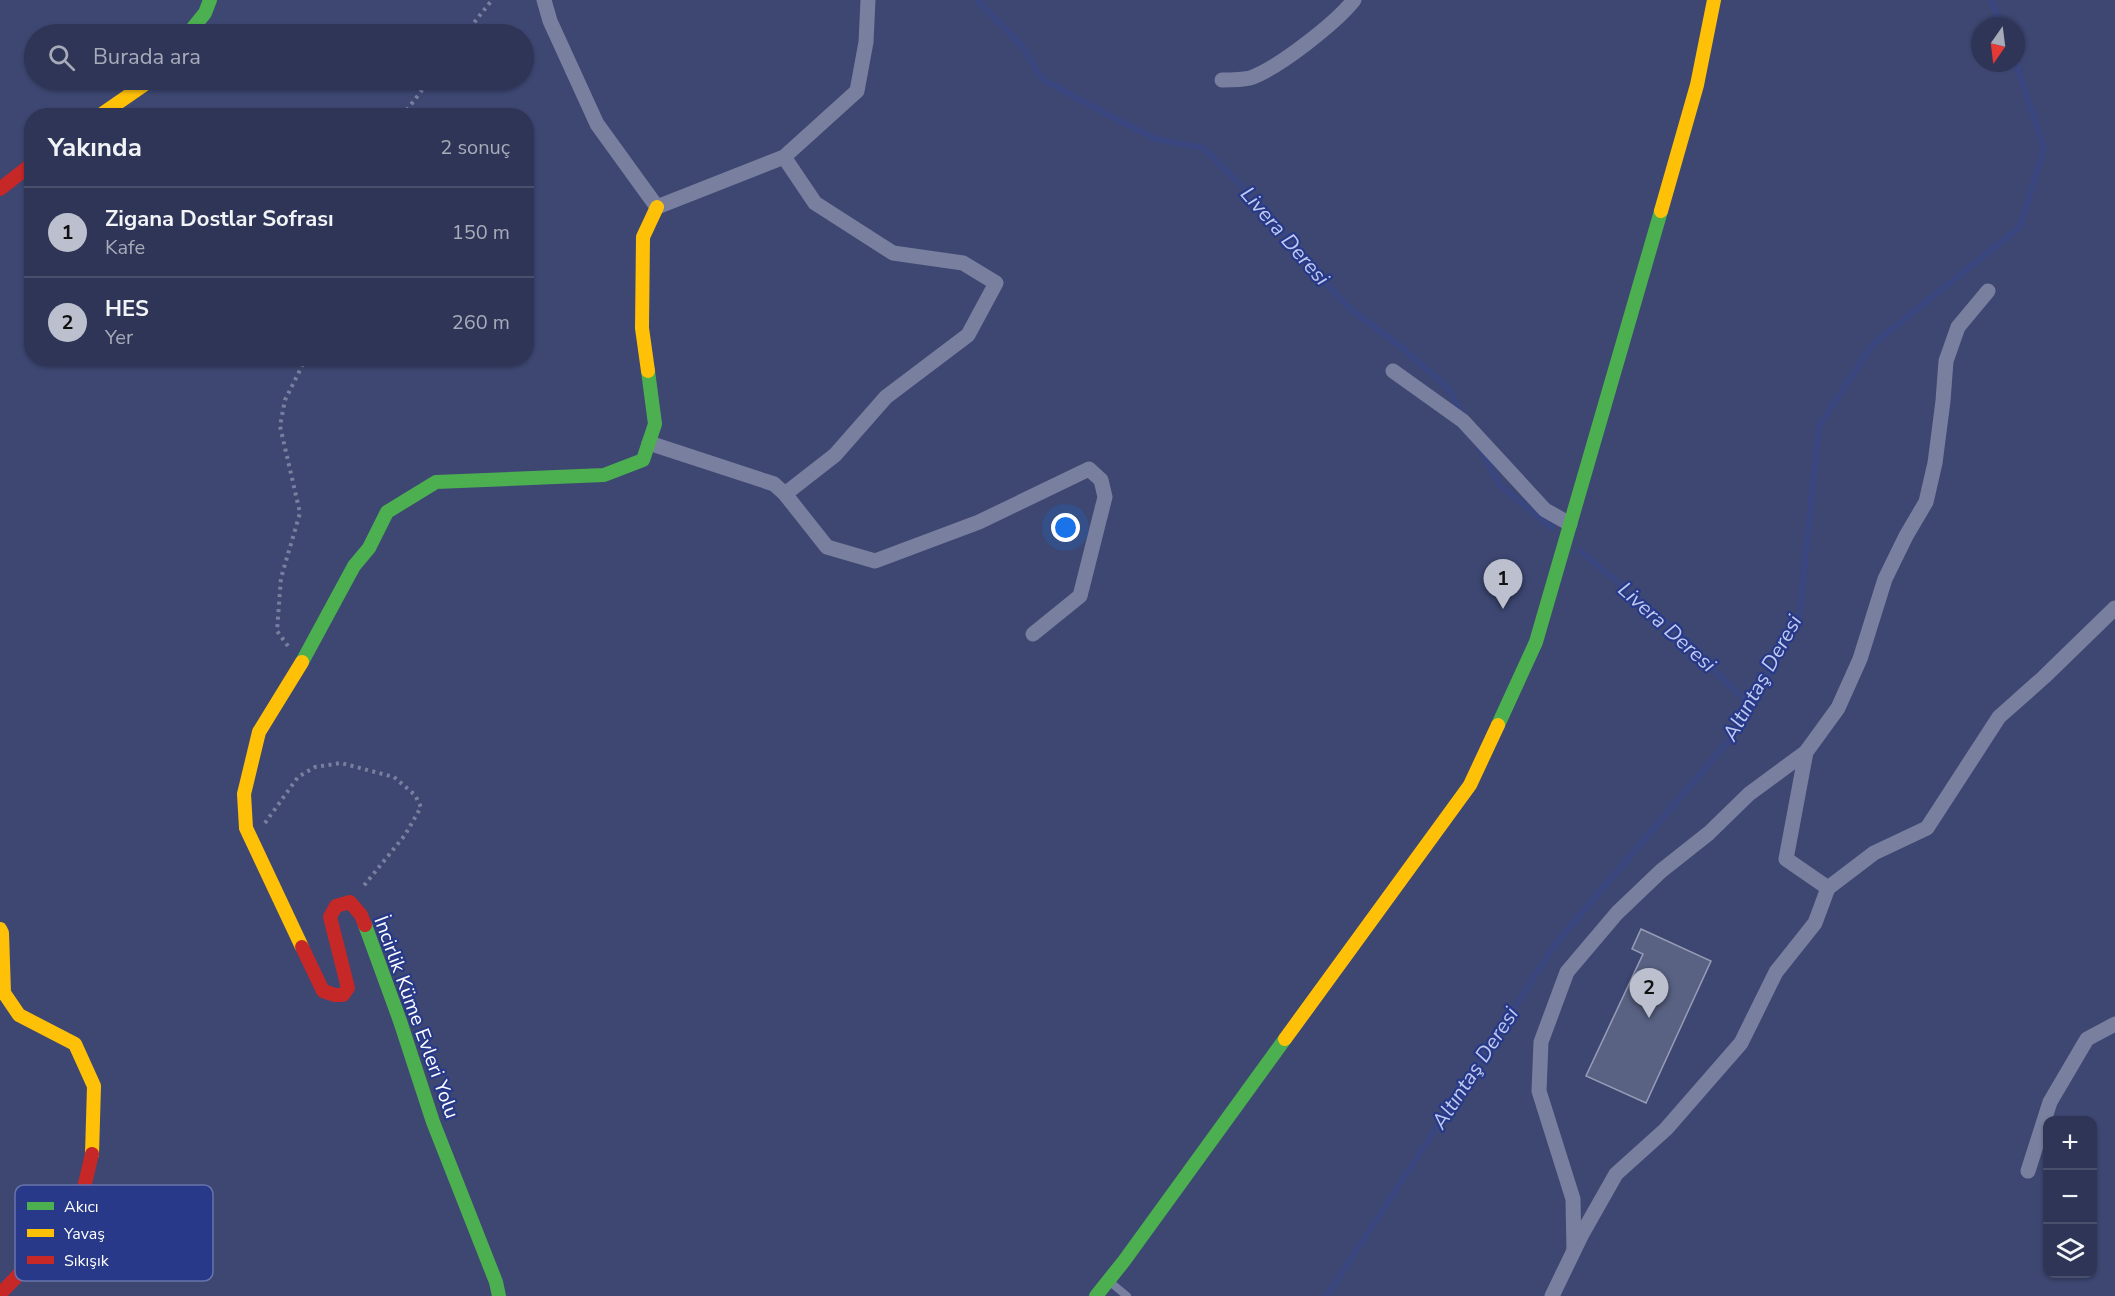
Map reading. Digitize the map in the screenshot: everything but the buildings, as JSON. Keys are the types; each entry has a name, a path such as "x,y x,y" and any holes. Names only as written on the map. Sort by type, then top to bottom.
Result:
{"street":[{"path":"196,24 205,13 210,0"},
{"path":"544,0 549,21 597,124 657,207"},
{"path":"868,0 866,42 857,91 784,157 657,207 643,237 642,328 656,424 649,443 774,484 785,494 827,547 875,561 979,522 1089,469 1101,480 1105,497 1080,596 1033,634"},
{"path":"1222,80 1249,78 1273,67 1343,15 1354,0"},
{"path":"1096,1296 1470,785 1536,642 1696,85 1714,0"},
{"path":"111,108 137,90"},
{"path":"784,157 815,203 893,254 963,263 996,283 968,335 886,397 835,455 785,494"},
{"path":"0,189 24,170"},
{"path":"1574,1250 1573,1199 1539,1091 1541,1042 1567,972 1617,913 1661,871 1709,833 1749,794 1806,752 1838,708 1860,658 1885,579 1926,502 1935,463 1946,361 1958,327 1988,291"},
{"path":"1393,371 1462,421 1545,510 1570,524"},
{"name":"İncirlik Küme Evleri Yolu","path":"499,1296 496,1282 434,1122 361,915 350,902 336,906 330,917 348,988 343,995 323,991 246,828 244,794 259,732 297,671 354,566 369,548 387,512 436,482 604,475 643,460 649,443"},
{"path":"1552,1296 1574,1250 1616,1174 1666,1129 1741,1042 1776,972 1815,923 1828,888 1874,853 1927,828 1999,717 2115,608"},
{"path":"1806,752 1786,859 1828,888"},
{"path":"0,929 4,993 19,1015 75,1044 94,1086 92,1152 84,1185"},
{"path":"2028,1171 2050,1102 2087,1040 2115,1024"},
{"path":"0,1294 15,1278"}],"lane":[{"path":"1108,1281 1127,1296"}],"path":[{"path":"473,24 492,0"},
{"path":"408,108 422,90"},
{"path":"290,648 277,632 281,578 300,513 280,426 285,400 302,366"}],"waterway":[{"name":"Livera Deresi","path":"977,0 1022,46 1042,79 1156,139 1203,148 1264,208 1321,279 1354,312 1400,346 1448,388 1462,414"},
{"name":"Altıntaş Deresi","path":"1991,0 1998,18"},
{"name":"Altıntaş Deresi","path":"1327,1296 1557,942 1737,731 1799,620 1819,426 1872,345 2020,227 2044,148 2019,72"},
{"name":"Livera Deresi","path":"1479,447 1500,485 1552,528"},
{"name":"Livera Deresi","path":"1580,551 1680,633 1751,706"}],"traffic: fast":[{"path":"196,24 205,13 210,0"},
{"path":"1498,725 1536,642 1661,211"},
{"path":"302,662 354,566 369,548 387,512 436,482 604,475 643,460 655,424 648,371"},
{"path":"365,925 433,1122 496,1282 499,1296"},
{"path":"1096,1296 1124,1261 1285,1039"}],"traffic: slow":[{"path":"1661,211 1697,85 1714,0"},
{"path":"111,108 137,90"},
{"path":"648,371 642,328 643,237 657,207"},
{"path":"302,662 259,732 244,794 246,828 302,947"},
{"path":"1285,1039 1470,785 1498,725"},
{"path":"0,929 4,993 19,1015 75,1044 94,1086 92,1154"}],"traffic: jam":[{"path":"0,189 24,170"},
{"path":"302,947 323,991 343,995 348,988 330,917 336,906 350,902 361,915 365,925"},
{"path":"85,1185 92,1154"},
{"path":"0,1294 15,1278"}],"place":[{"name":"Zigana Dostlar Sofrası","path":"1503,609"},
{"name":"HES","path":"1649,1018"}]}
